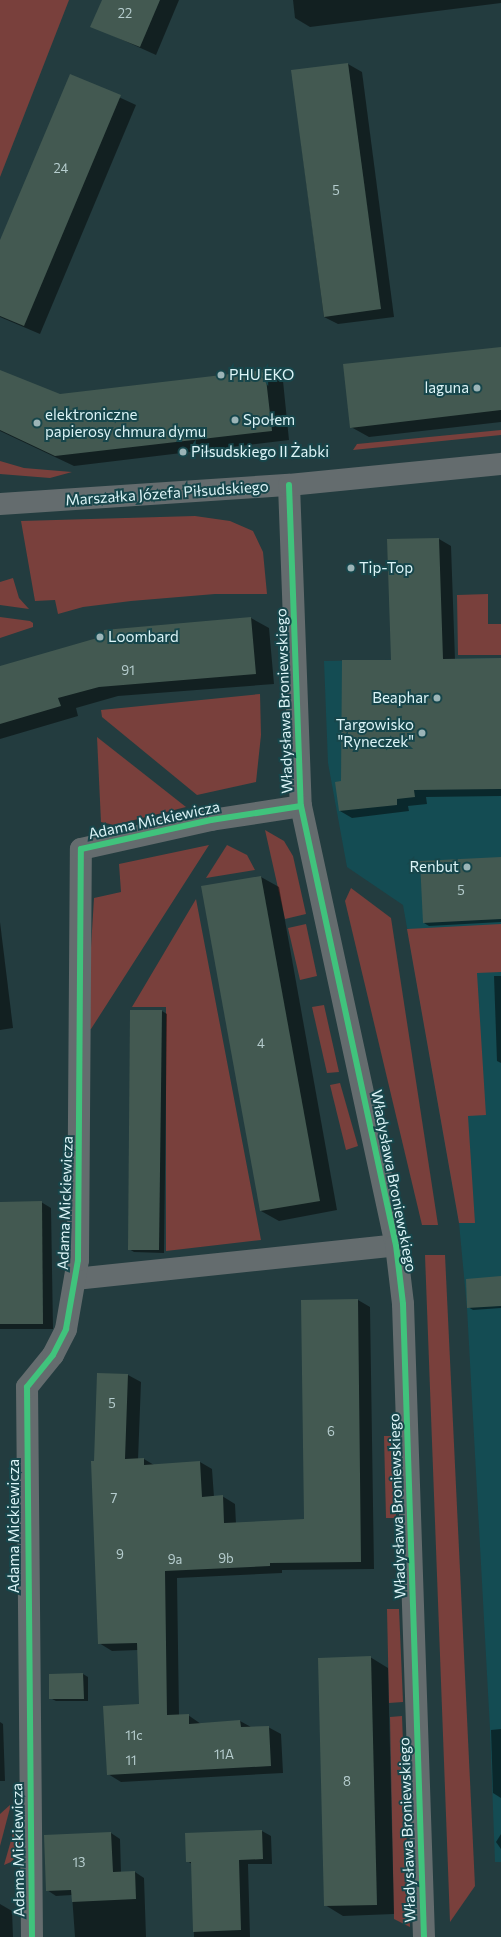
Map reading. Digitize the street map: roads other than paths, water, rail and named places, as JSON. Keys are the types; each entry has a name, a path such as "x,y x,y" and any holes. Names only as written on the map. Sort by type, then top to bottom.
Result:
{"street":[{"name":"Marszałka Józefa Piłsudskiego","path":"0,504 289,485 501,464"},
{"name":"Władysława Broniewskiego","path":"289,485 301,806 396,1245 403,1304 424,1937"},
{"name":"Adama Mickiewicza","path":"32,1937 27,1387 53,1355 66,1329 78,1260 82,1055 81,849 211,820 301,806"},
{"path":"75,1279 396,1245"}],"place":[{"name":"PHU EKO","path":"221,375"},
{"name":"laguna","path":"477,388"},
{"name":"Społem","path":"235,420"},
{"name":"elektroniczne papierosy chmura dymu","path":"37,423"},
{"name":"Piłsudskiego II Żabki","path":"183,452"},
{"name":"Tip-Top","path":"351,568"},
{"name":"Loombard","path":"100,637"},
{"name":"Beaphar","path":"437,698"},
{"name":"Targowisko \"Ryneczek\"","path":"422,733"},
{"name":"Renbut","path":"467,867"}]}
